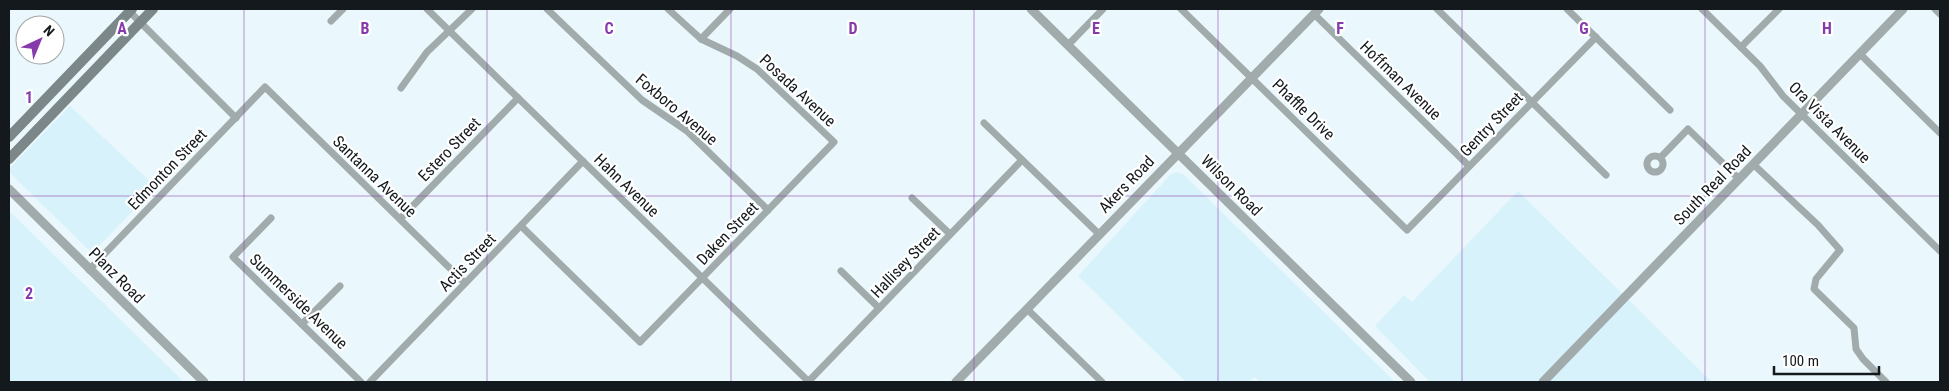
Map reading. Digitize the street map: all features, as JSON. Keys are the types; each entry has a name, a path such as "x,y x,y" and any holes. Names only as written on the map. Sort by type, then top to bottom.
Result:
{"main road":[{"path":"9,159 154,9"},
{"path":"9,137 130,10"}],"street":[{"path":"331,21 343,9"},
{"name":"Hahn Avenue","path":"427,9 808,382"},
{"path":"400,88 427,52 472,9"},
{"name":"Foxboro Avenue","path":"546,9 647,104 688,131 768,210"},
{"name":"Posada Avenue","path":"668,9 701,39 737,56 757,69 834,142"},
{"path":"701,39 730,9"},
{"name":"Wilson Road","path":"1031,9 1411,382"},
{"path":"1068,45 1103,9"},
{"name":"Phaffle Drive","path":"1182,9 1407,230"},
{"path":"1437,9 1606,175"},
{"path":"1567,9 1670,110"},
{"name":"Ora Vista Avenue","path":"1702,9 1760,66 1783,96 1940,252"},
{"path":"1741,47 1779,9"},
{"name":"South Real Road","path":"1543,382 1903,9"},
{"path":"1935,9 1940,14"},
{"path":"130,10 236,118"},
{"name":"Akers Road","path":"956,382 1317,11"},
{"name":"Hoffman Avenue","path":"1317,11 1469,166"},
{"name":"Gentry Street","path":"1407,230 1596,37"},
{"path":"1860,54 1940,133"},
{"name":"Edmonton Street","path":"89,270 265,87"},
{"name":"Santanna Avenue","path":"265,87 465,283"},
{"name":"Estero Street","path":"400,219 518,98"},
{"path":"984,123 1099,234"},
{"path":"1661,158 1688,129 1739,179"},
{"name":"Daken Street","path":"521,226 640,342 834,142"},
{"name":"Hallisey Street","path":"808,382 1022,160"},
{"name":"Actis Street","path":"370,382 583,161"},
{"path":"1753,164 1818,225 1840,250 1816,279 1814,289 1854,328 1856,350 1886,382"},
{"name":"Planz Road","path":"9,189 204,382"},
{"path":"912,198 950,234"},
{"name":"Summerside Avenue","path":"270,218 233,257 362,382"},
{"path":"841,271 879,308"},
{"path":"302,324 340,286"},
{"path":"1027,309 1102,382"}],"shaded area":[{"path":"70,106 156,187 92,253 9,172 9,169"},
{"path":"1177,172 1183,174 1395,382 1260,382 1254,377 1249,382 1186,382 1078,276 1171,174"},
{"path":"1518,191 1712,382 1430,382 1375,326 1404,295 1412,302"},
{"path":"9,211 184,382 9,382"}]}
